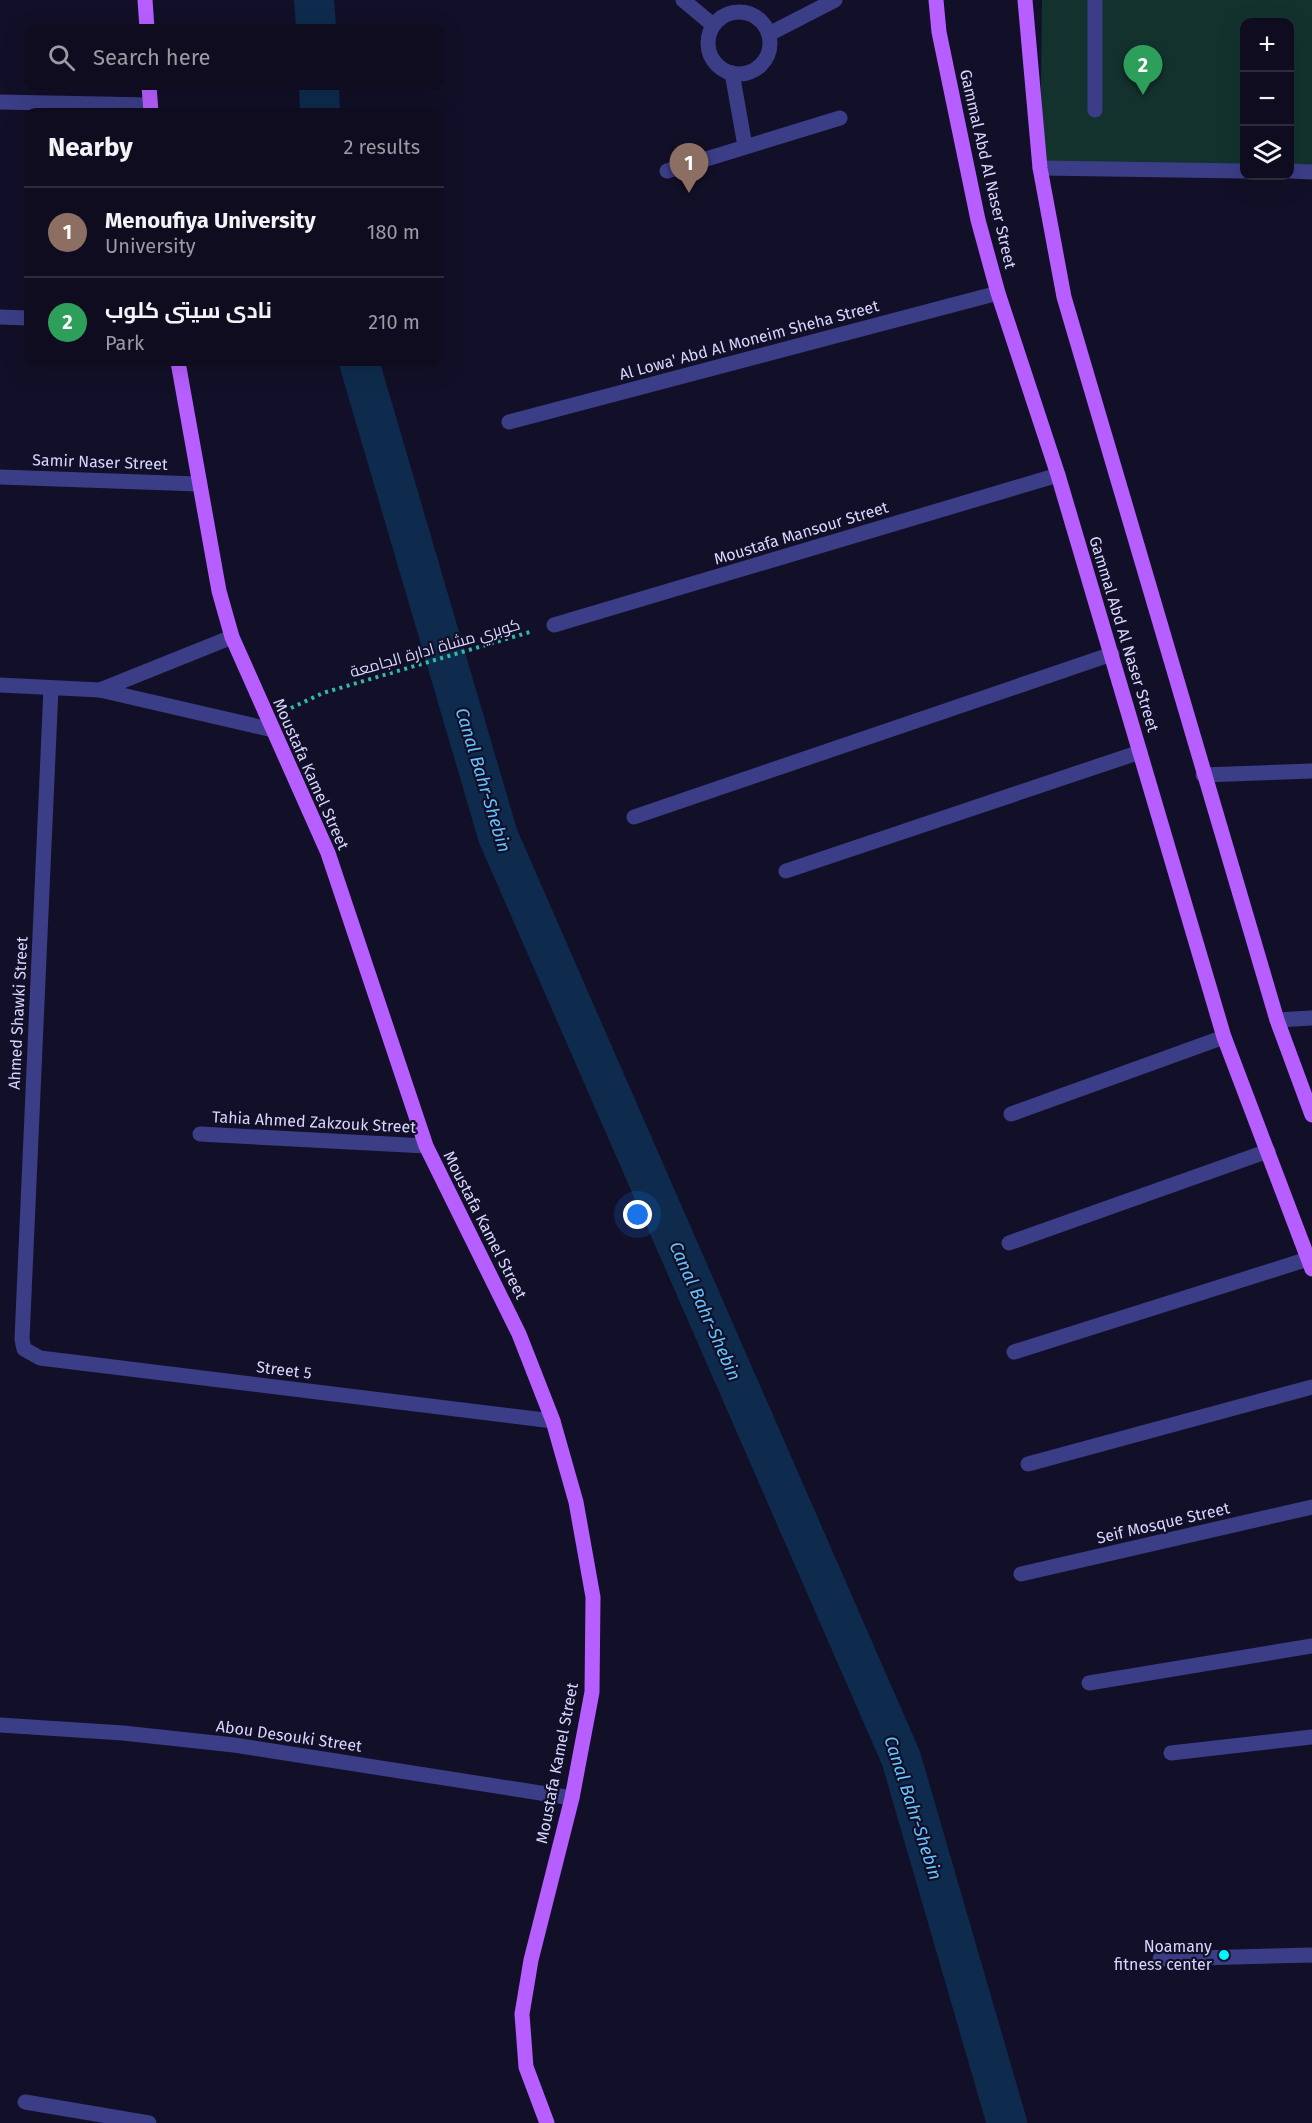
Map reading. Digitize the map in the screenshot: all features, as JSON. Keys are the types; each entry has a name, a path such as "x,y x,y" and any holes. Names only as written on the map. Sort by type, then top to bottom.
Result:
{"main road":[{"path":"145,0 147,24"},
{"name":"Gammal Abd Al Naser Street","path":"936,0 939,32 978,220 998,293 1058,475 1224,1037 1310,1264"},
{"path":"1025,0 1040,168 1064,297 1277,1020 1312,1115"},
{"path":"149,90 151,108"},
{"name":"Moustafa Kamel Street","path":"179,366 219,591 232,637 328,854 426,1146 519,1334 553,1421 576,1502 592,1596 592,1692 572,1798 531,1960 522,2013 526,2067 547,2123"}],"street":[{"path":"683,0 713,25"},
{"path":"769,34 835,0"},
{"path":"1095,0 1095,110"},
{"path":"744,12 755,16 764,24 769,34 770,47 765,59 757,68 745,74 732,73 720,68 712,59 708,48 708,36 713,25 732,13 744,12"},
{"path":"732,73 745,146"},
{"path":"0,102 129,108"},
{"path":"667,171 840,118"},
{"path":"1040,168 1240,171"},
{"path":"1294,171 1312,172"},
{"name":"Al Lowa' Abd Al Moneim Sheha Street","path":"509,422 998,293"},
{"path":"0,317 24,318"},
{"name":"Moustafa Mansour Street","path":"554,626 1058,475"},
{"name":"Samir Naser Street","path":"0,477 198,484"},
{"path":"100,690 232,637"},
{"path":"634,817 1112,654"},
{"path":"0,685 100,690 273,730"},
{"name":"Ahmed Shawki Street","path":"22,1340 51,688"},
{"path":"786,872 1140,752"},
{"path":"1203,775 1312,771"},
{"path":"1277,1020 1312,1018"},
{"path":"1011,1114 1224,1037"},
{"name":"Tahia Ahmed Zakzouk Street","path":"200,1134 426,1146"},
{"path":"1009,1243 1268,1151"},
{"path":"1014,1352 1310,1264"},
{"name":"Street 5","path":"22,1340 24,1349 40,1358 553,1421"},
{"path":"1028,1464 1312,1387"},
{"name":"Seif Mosque Street","path":"1021,1574 1312,1507"},
{"path":"1089,1683 1312,1646"},
{"name":"Abou Desouki Street","path":"0,1725 123,1733 234,1746 572,1798"},
{"path":"1171,1753 1312,1737"},
{"path":"1160,1959 1312,1955"},
{"path":"25,2102 149,2123"}],"path":[{"name":"كوبري مشاة ادارة الجامعة","path":"323,693 554,626"}],"green space":[{"path":"1042,0 1312,0 1312,172 1294,171 1294,18 1240,18 1240,171 1040,168"}],"waterway":[{"name":"Canal Bahr-Shebin","path":"314,0 316,24"},
{"name":"Canal Bahr-Shebin","path":"319,90 320,108"},
{"name":"Canal Bahr-Shebin","path":"360,366 498,836 901,1758 1007,2123"}],"place":[{"name":"نادى سيتى كلوب","path":"1143,95"},
{"name":"Menoufiya University","path":"689,193"},
{"name":"Noamany fitness center","path":"1224,1955"}]}
